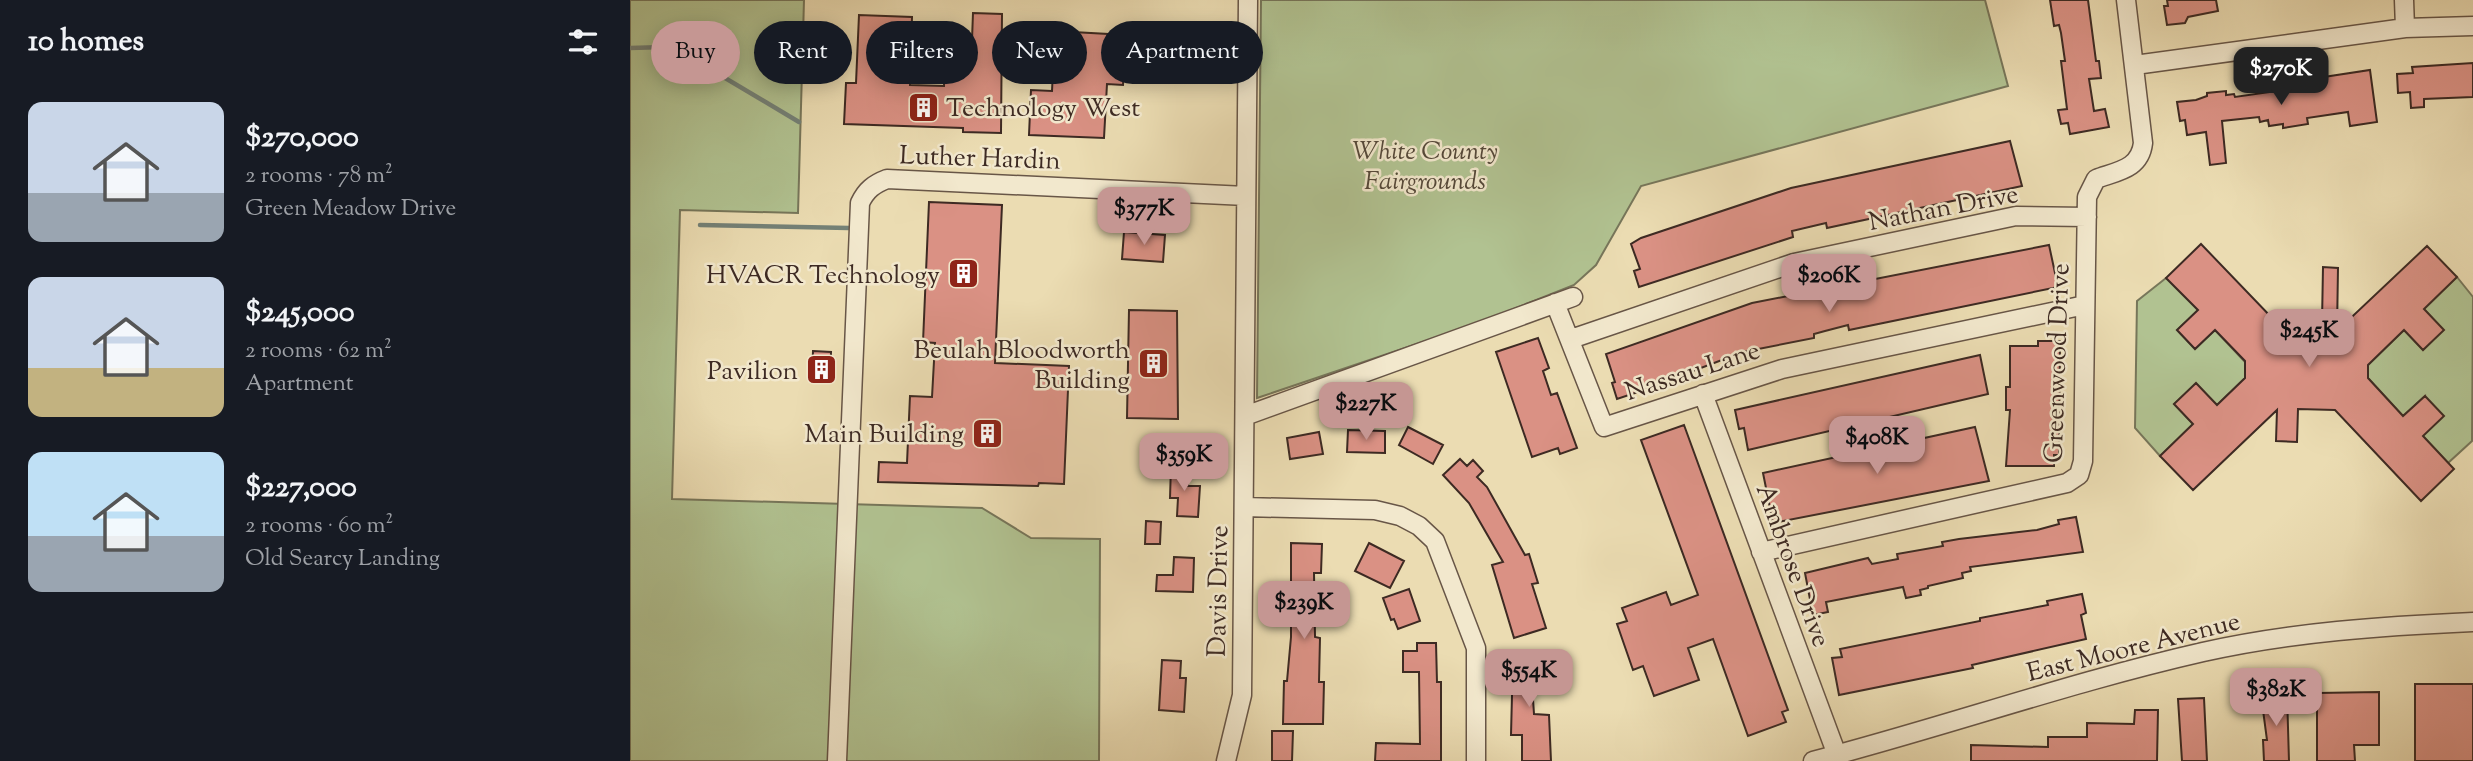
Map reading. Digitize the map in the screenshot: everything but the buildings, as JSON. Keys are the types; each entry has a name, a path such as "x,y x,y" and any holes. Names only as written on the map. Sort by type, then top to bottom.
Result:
{"street":[{"name":"Davis Drive","path":"1226,761 1242,695 1248,0"},
{"name":"Greenwood Drive","path":"1761,552 2067,483 2079,475 2083,461 2087,197 2096,179 2134,165 2141,156 2143,143 2126,0"},
{"path":"2403,0 2404,28"},
{"path":"2135,65 2404,28 2473,26"},
{"name":"Luther Hardin","path":"837,761 860,203 864,195 870,187 887,178 1246,195"},
{"name":"Nathan Drive","path":"1572,339 1794,263 2016,216 2087,217"},
{"path":"1245,416 1573,297"},
{"path":"1555,303 1572,339"},
{"name":"Nassau Lane","path":"1572,339 1604,427 1782,369 2085,305"},
{"name":"Ambrose Drive","path":"1703,394 1837,755"},
{"path":"1244,507 1375,510 1399,516 1419,526 1435,541 1476,648 1476,761"},
{"name":"East Moore Avenue","path":"1813,761 2042,694 2203,652 2367,627 2473,622"}],"green space":[{"path":"630,0 804,0 803,21 754,21 754,84 802,84 798,213 680,210 672,499 982,508 1031,538 1100,539 1099,761 630,761"},
{"name":"White County Fairgrounds","path":"1261,0 1985,0 2008,86 1641,186 1596,265 1574,285 1476,324 1257,398 1260,84 1263,84 1263,21 1261,21"},
{"path":"2457,277 2473,297 2472,441 2448,463 2423,436 2425,396 2403,416 2368,378 2368,365 2404,330 2423,350 2443,330 2424,309"},
{"path":"2166,278 2198,310 2177,330 2195,349 2215,330 2245,362 2245,378 2217,405 2196,384 2174,404 2193,424 2160,456 2135,428 2137,301"}],"waterway":[{"path":"630,48 665,47 683,53 799,122"},
{"path":"700,225 849,228"}],"place":[{"name":"Technology West","path":"923,107"},
{"name":"HVACR Technology","path":"963,274"},
{"name":"Beulah Bloodworth Building","path":"1153,364"},
{"name":"Pavilion","path":"821,370"},
{"name":"Main Building","path":"987,433"}]}
